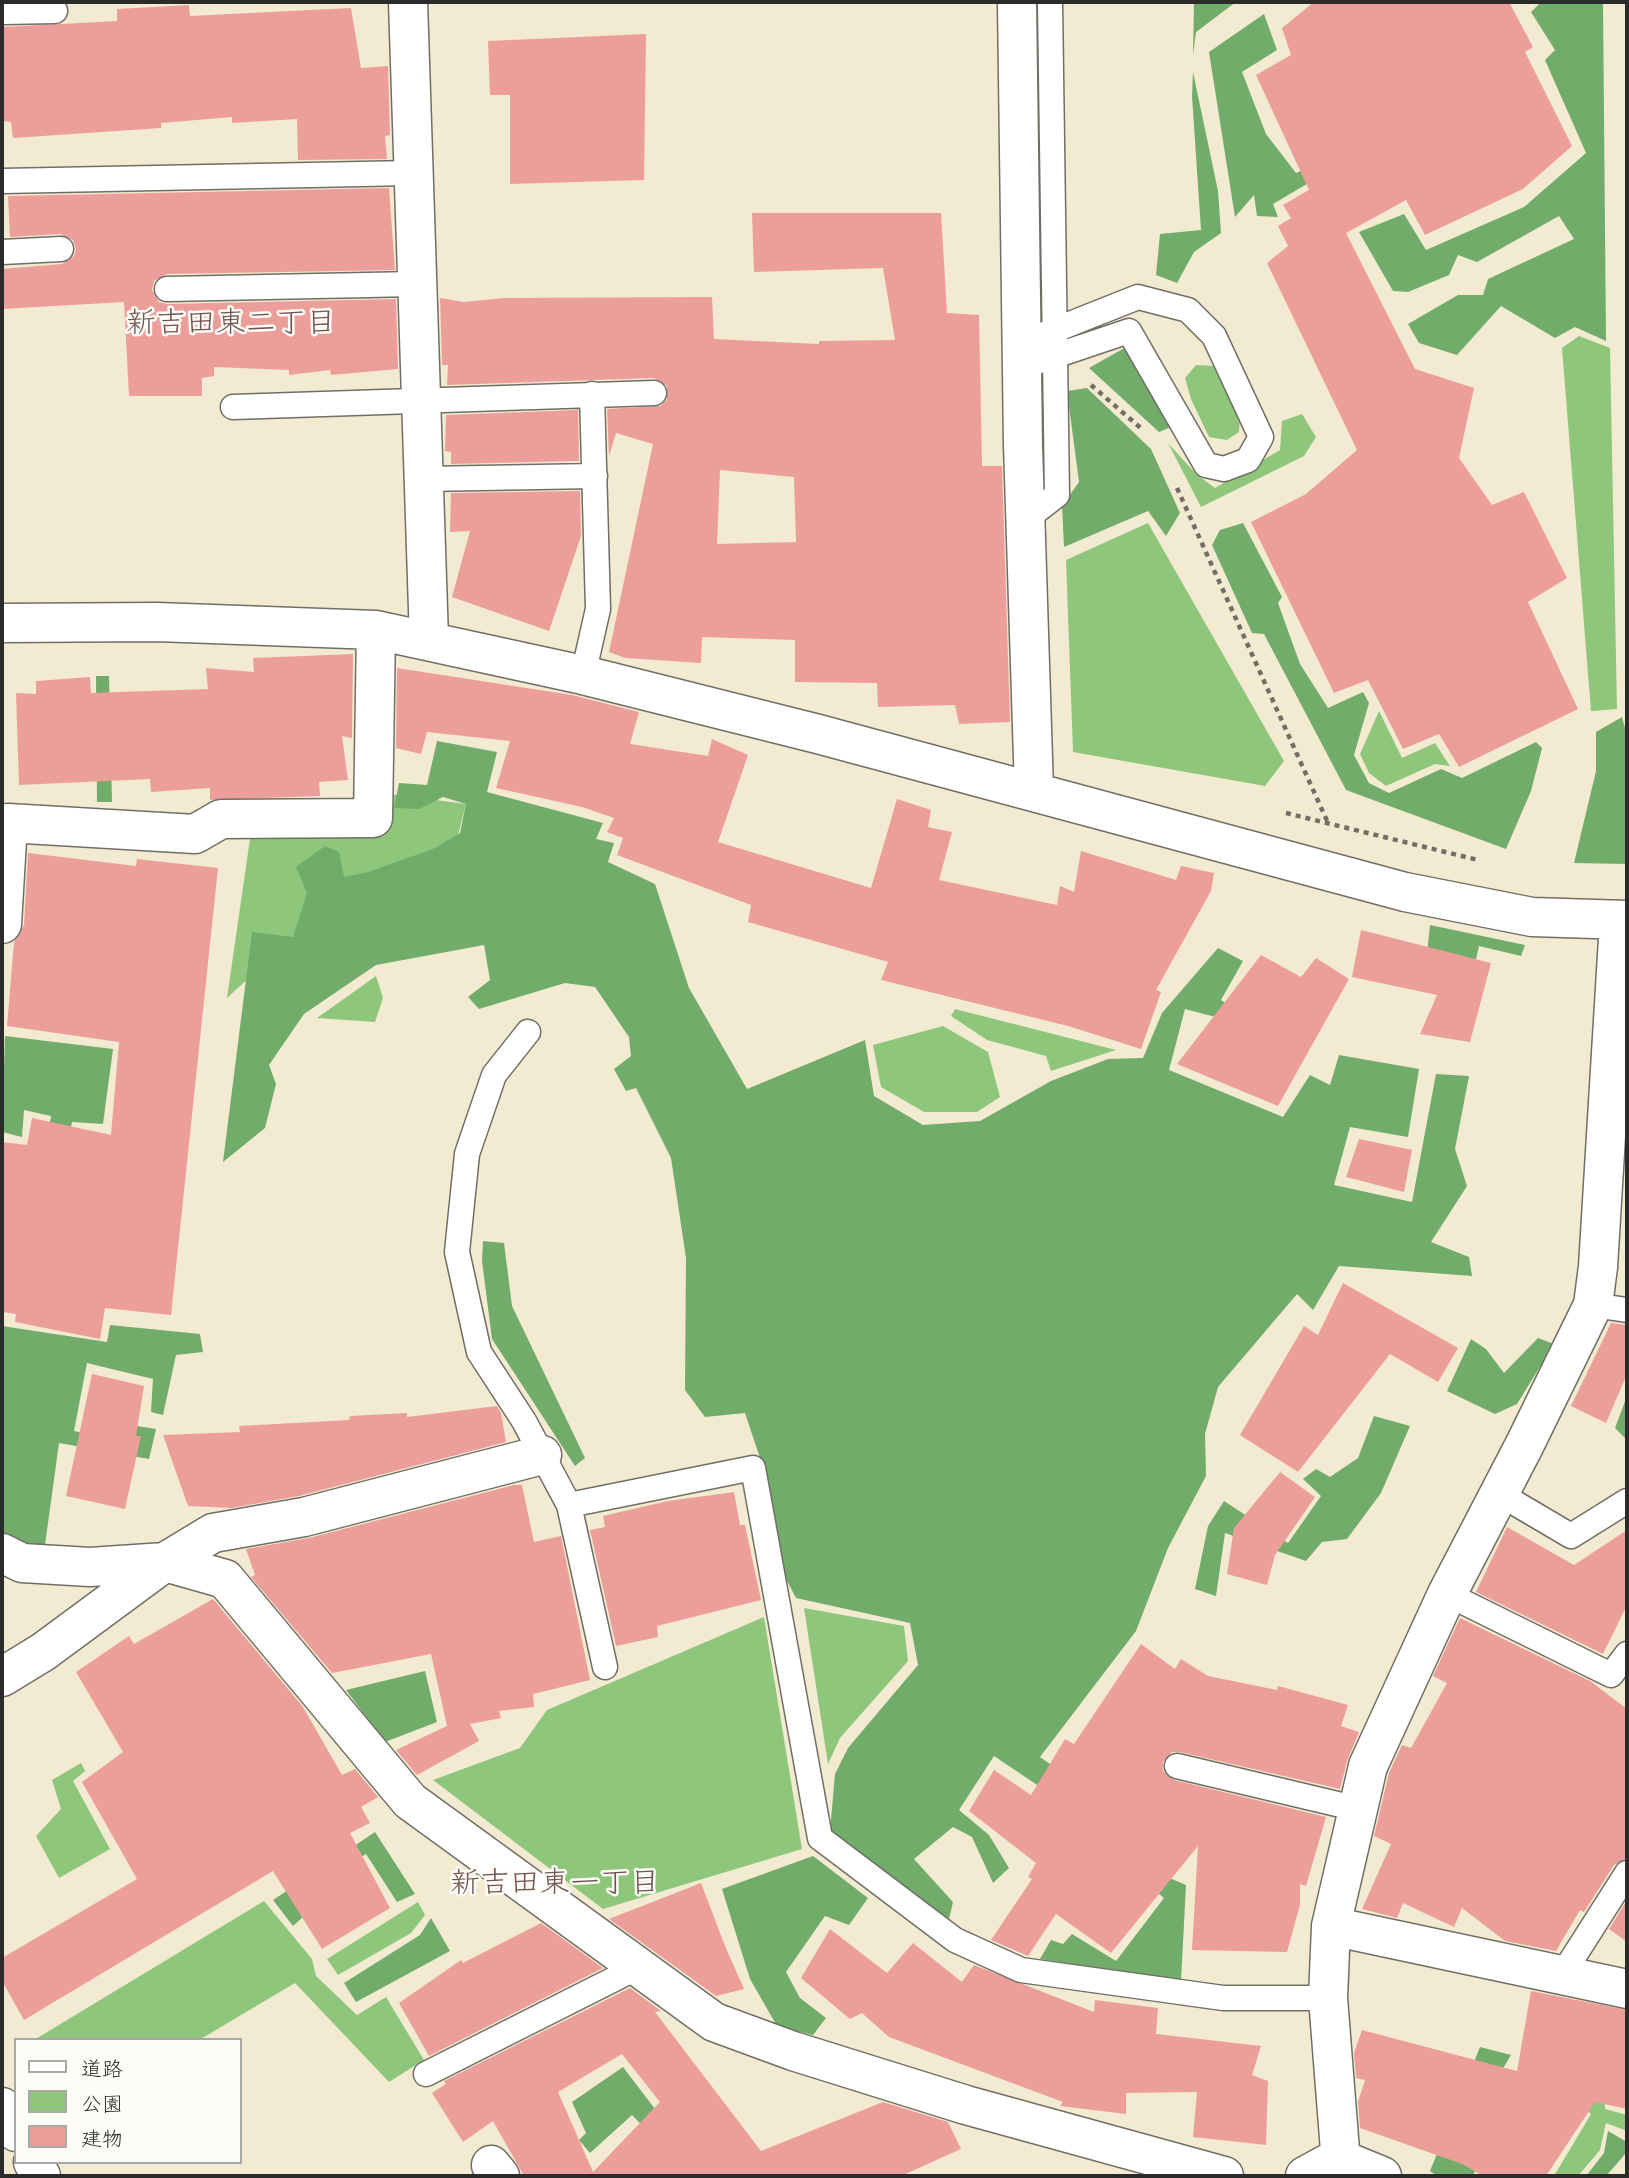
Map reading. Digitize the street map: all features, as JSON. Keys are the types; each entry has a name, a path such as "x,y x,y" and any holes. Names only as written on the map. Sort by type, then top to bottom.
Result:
{"street":[{"path":"408,2 429,640"},
{"path":"1017,2 1041,356 1026,519 1034,790"},
{"path":"5,625 158,622 376,630 583,675 1034,790 1405,892 1532,917 1623,921 1598,1267 1610,1307 1498,1493 1447,1594 1368,1766 1331,1926 1328,1998 1340,2167"},
{"path":"2,924 5,819 195,834 221,819 373,818 376,630"},
{"path":"2,1677 43,1652 165,1562 213,1533 304,1517 542,1455"},
{"path":"2,1553 22,1563 76,1566 165,1562 225,1579 410,1801 714,2022 793,2052 966,2105 1224,2176"},
{"path":"1331,1926 1627,1989"},
{"path":"2,2108 14,2129"},
{"path":"1306,2176 1340,2167 1382,2176"}],"lane":[{"path":"1041,356 1050,2"},
{"path":"2,12 55,11"},
{"path":"2,181 412,173"},
{"path":"2,252 61,249"},
{"path":"167,289 416,284"},
{"path":"1138,297 1188,310 1214,336 1261,437 1248,460 1224,470 1206,465 1142,348 1129,331 1041,356 1138,297"},
{"path":"233,407 654,393"},
{"path":"583,675 598,609 592,394"},
{"path":"423,479 595,476"},
{"path":"528,1032 494,1075 467,1154 457,1252 479,1352 524,1421 569,1505 605,1667"},
{"path":"569,1505 753,1468 820,1838 955,1940 1021,1970 1223,1998 1328,1998"},
{"path":"1498,1493 1572,1536 1627,1501"},
{"path":"1447,1594 1611,1675 1627,1654"},
{"path":"1177,1766 1358,1808"},
{"path":"1562,1975 1627,1873"},
{"path":"426,2074 639,1966"}],"path":[{"path":"1041,356 1083,380 1148,435"},
{"path":"1174,482 1328,824"},
{"path":"1275,810 1488,863"}],"green space":[{"path":"1194,2 1236,2 1196,32 1193,55"},
{"path":"1541,2 1603,2 1606,341 1575,327 1555,338 1501,306 1457,355 1419,343 1408,324 1458,295 1483,295 1488,279 1574,239 1559,216 1477,262 1458,255 1449,275 1408,292 1393,291 1359,232 1404,214 1426,250 1524,207 1586,153 1545,60 1555,50 1531,12"},
{"path":"1264,14 1277,50 1242,72 1266,134 1296,173 1329,159 1334,168 1273,204 1278,217 1257,216 1254,195 1235,217 1209,52"},
{"path":"1193,72 1218,191 1221,233 1194,252 1177,283 1156,275 1160,234 1201,230 1192,96"},
{"path":"1579,336 1610,348 1617,709 1591,711 1562,348"},
{"path":"1128,346 1171,427 1159,432 1089,368"},
{"path":"1196,365 1216,366 1240,417 1239,432 1227,440 1209,437 1191,399 1185,378"},
{"path":"1087,388 1151,449 1180,513 1166,536 1148,511 1064,547 1062,506 1079,482 1067,391"},
{"path":"1302,414 1316,437 1304,456 1201,507 1168,443 1196,474 1215,488 1280,450 1282,421"},
{"path":"1148,523 1284,761 1265,786 1073,752 1066,560"},
{"path":"1243,523 1282,597 1278,603 1300,664 1328,708 1363,692 1369,703 1354,755 1369,783 1389,793 1441,769 1462,778 1536,742 1542,748 1531,791 1506,849 1346,790 1264,634 1252,633 1212,545 1220,530"},
{"path":"96,676 109,676 112,802 97,802"},
{"path":"1379,711 1402,758 1435,743 1450,766 1435,764 1386,786 1369,773 1360,754"},
{"path":"1622,717 1627,735 1627,864 1574,863 1596,771 1596,732"},
{"path":"437,741 497,752 487,792 603,823 596,839 614,843 608,862 655,884 689,988 747,1089 865,1040 874,1096 923,1125 980,1121 1051,1081 1108,1059 1143,1058 1162,1013 1218,948 1243,961 1221,1000 1232,1008 1223,1019 1185,1009 1169,1070 1283,1117 1310,1075 1330,1085 1339,1055 1419,1069 1408,1137 1350,1127 1334,1185 1412,1202 1436,1074 1469,1076 1455,1149 1467,1186 1431,1242 1469,1257 1472,1276 1339,1266 1313,1310 1297,1294 1218,1387 1205,1434 1206,1476 1168,1548 1136,1631 1040,1757 1068,1777 1055,1797 994,1756 959,1810 989,1835 1009,1868 993,1883 972,1837 953,1827 914,1859 953,1902 949,1919 830,1831 835,1774 848,1748 918,1665 910,1623 796,1598 785,1577 761,1461 745,1413 705,1417 685,1390 686,1258 671,1158 636,1088 626,1091 614,1069 631,1056 629,1037 595,987 565,983 479,1009 468,997 490,980 484,945 376,965 304,1014 269,1065 276,1084 265,1128 223,1162 252,932 293,937 307,893 296,867 325,846 339,852 344,877 368,872 433,849 460,833 466,804 443,797 419,809 394,808 399,783 427,785"},
{"path":"383,793 466,804 454,851 331,902 227,998 251,832"},
{"path":"1430,925 1525,945 1521,956 1479,946 1471,981 1425,973"},
{"path":"376,976 383,998 375,1022 317,1018"},
{"path":"955,1009 1116,1050 1051,1071 1046,1056 987,1040 951,1016"},
{"path":"943,1026 988,1052 1000,1097 977,1112 924,1112 881,1087 873,1045"},
{"path":"5,1036 113,1049 103,1124 72,1122 68,1142 47,1140 51,1116 24,1110 22,1137 2,1132"},
{"path":"483,1241 504,1243 512,1306 585,1458 575,1466 492,1339 482,1261"},
{"path":"110,1325 200,1334 203,1352 176,1355 163,1415 151,1412 153,1379 87,1363 74,1431 109,1439 112,1422 156,1429 149,1459 59,1443 45,1545 12,1542 2,1538 2,1326 107,1342"},
{"path":"1538,1338 1554,1344 1517,1404 1495,1414 1447,1391 1471,1339 1486,1349 1504,1373"},
{"path":"1627,1396 1627,1440 1615,1428"},
{"path":"1374,1416 1410,1426 1381,1493 1347,1539 1322,1542 1306,1561 1225,1533 1216,1596 1195,1589 1208,1526 1224,1501 1288,1543 1321,1496 1303,1479 1316,1469 1330,1477 1358,1458"},
{"path":"804,1608 904,1626 908,1661 840,1738 828,1764"},
{"path":"764,1617 802,1849 603,1909 433,1780 520,1748 547,1710"},
{"path":"425,1671 437,1722 385,1742 346,1690"},
{"path":"81,1763 85,1771 73,1781 110,1849 59,1878 36,1836 61,1809 52,1780"},
{"path":"375,1832 415,1894 397,1902 366,1854 305,1893 312,1909 293,1926 273,1900"},
{"path":"1107,1852 1186,1885 1181,1981 1040,1959 1051,1940 1063,1944 1072,1934 1116,1961 1164,1898"},
{"path":"813,1856 868,1898 849,1925 825,1916 786,1972 800,1998 826,2018 813,2035 777,2026 750,1979 722,1889"},
{"path":"264,1901 312,1959 316,1976 357,2015 386,1997 424,2060 389,2082 295,1983 202,2038 37,2038"},
{"path":"418,1902 425,1915 411,1933 338,1975 327,1959"},
{"path":"431,1918 450,1951 356,2002 344,1983 420,1935"},
{"path":"1480,2047 1511,2055 1479,2108 1481,2156 1473,2176 1437,2176 1430,2171"},
{"path":"623,2067 674,2134 661,2145 632,2115 590,2153 579,2140 586,2133 572,2102"},
{"path":"1604,2094 1605,2109 1627,2115 1627,2131 1606,2123 1600,2150 1578,2176 1554,2176 1591,2114 1582,2107"},
{"path":"1608,2131 1627,2142 1627,2152 1606,2176 1586,2176 1604,2153"}],"building":[{"path":"1314,2 1509,2 1533,47 1525,52 1572,146 1523,189 1425,235 1406,200 1346,233 1415,369 1474,388 1459,458 1492,505 1524,492 1567,578 1528,602 1578,709 1459,767 1439,734 1403,749 1368,680 1334,693 1251,522 1306,494 1357,450 1267,263 1288,246 1278,226 1291,218 1283,205 1309,190 1256,75 1291,55 1282,28"},
{"path":"189,5 190,16 351,8 361,68 388,66 390,135 385,136 387,159 298,160 297,119 232,123 232,117 161,123 161,128 13,138 11,122 2,121 2,27 117,21 117,9"},
{"path":"646,34 644,180 510,184 510,95 490,95 488,41"},
{"path":"389,188 395,270 167,274 154,281 152,290 159,302 167,304 396,299 398,369 331,375 330,370 289,375 289,370 214,367 214,376 202,378 202,396 129,396 124,302 2,309 2,269 62,264 74,256 76,249 73,240 61,234 10,237 8,196"},
{"path":"752,213 941,213 947,313 979,315 982,466 1002,466 1010,722 959,724 955,705 878,707 877,683 795,682 795,640 702,637 701,663 625,658 609,652 653,444 616,433 609,456 607,409 661,406 667,399 667,386 654,378 447,385 448,365 442,365 440,298 464,302 504,298 712,297 714,339 819,344 819,341 895,340 883,268 754,272","holes":["720,470 794,477 796,542 717,544"]},
{"path":"578,410 579,461 451,464 451,452 445,451 446,415"},
{"path":"580,491 581,536 549,631 452,597 470,531 450,532 451,493"},
{"path":"353,654 352,738 342,736 348,780 319,782 320,796 210,800 210,788 151,792 150,779 19,785 16,693 36,694 36,681 90,677 91,693 208,689 206,668 254,672 253,658"},
{"path":"397,668 572,695 639,712 630,744 708,756 712,739 748,755 718,842 871,888 897,799 931,810 928,827 952,832 939,880 1057,905 1060,886 1074,892 1081,851 1176,880 1181,866 1214,873 1211,891 1156,990 1161,992 1141,1049 1068,1026 881,980 888,962 748,922 751,905 617,855 623,838 607,832 614,818 582,807 496,788 510,741 427,732 421,754 396,748"},
{"path":"28,853 136,866 137,859 218,868 171,1315 105,1308 100,1339 15,1322 16,1314 2,1312 2,1142 27,1145 32,1118 111,1135 119,1042 7,1026 14,942 24,925"},
{"path":"1361,930 1491,963 1470,1042 1420,1034 1437,995 1352,977"},
{"path":"1261,955 1301,977 1316,958 1349,979 1278,1106 1177,1064"},
{"path":"1359,1139 1412,1150 1404,1192 1346,1177"},
{"path":"1343,1283 1458,1348 1438,1382 1390,1354 1298,1472 1240,1435 1304,1326 1318,1335"},
{"path":"1611,1323 1627,1325 1627,1374 1606,1423 1571,1406"},
{"path":"92,1374 144,1386 136,1436 141,1436 125,1509 66,1496"},
{"path":"497,1406 501,1413 506,1442 299,1496 231,1508 188,1506 163,1435 240,1432 239,1426 349,1420 350,1416 407,1413 407,1417"},
{"path":"1280,1472 1315,1497 1275,1555 1267,1585 1227,1574 1234,1528"},
{"path":"522,1485 534,1542 561,1536 590,1680 533,1694 534,1707 499,1711 501,1718 470,1724 479,1741 417,1775 396,1750 447,1726 431,1654 332,1673 251,1577 255,1575 246,1549 309,1538"},
{"path":"734,1492 740,1525 745,1525 761,1600 657,1626 658,1637 616,1646 590,1530 605,1527 603,1516 668,1501"},
{"path":"1507,1527 1574,1565 1627,1530 1627,1605 1603,1654 1476,1592"},
{"path":"213,1599 303,1707 342,1775 355,1769 378,1797 361,1807 370,1823 350,1833 390,1908 322,1949 273,1871 24,2020 2,1981 2,1958 137,1879 82,1782 123,1752 76,1672 129,1636 134,1644"},
{"path":"1460,1618 1590,1681 1627,1709 1627,1858 1614,1865 1584,1912 1580,1910 1556,1951 1505,1941 1462,1908 1454,1927 1403,1903 1397,1918 1362,1909 1391,1844 1374,1836 1389,1773 1402,1745 1411,1748 1447,1683 1433,1676"},
{"path":"1141,1644 1175,1669 1181,1659 1208,1676 1277,1690 1278,1686 1348,1705 1341,1726 1359,1732 1347,1761 1340,1789 1180,1752 1172,1752 1163,1762 1163,1771 1174,1780 1326,1817 1306,1886 1300,1884 1300,1905 1287,1952 1192,1950 1198,1846 1111,1953 1056,1914 1028,1956 991,1940 1032,1879 1028,1877 1036,1863 969,1811 994,1770 1031,1795 1065,1739 1074,1744"},
{"path":"701,1883 744,1989 716,1996 609,1919"},
{"path":"1627,1900 1627,1942 1609,1929"},
{"path":"541,1923 603,1968 429,2056 399,2003 461,1960 463,1963"},
{"path":"830,1929 887,1973 913,1943 962,1982 974,1965 1094,2012 1095,2000 1158,2008 1156,2034 1261,2046 1252,2075 1268,2081 1266,2145 1193,2137 1197,2092 1126,2093 1126,2114 1060,2106 1063,2102 889,2037 862,2013 850,2019 801,1978"},
{"path":"630,1988 661,2011 655,2012 761,2151 883,2102 948,2122 961,2149 901,2176 524,2176 493,2121 463,2142 432,2093 446,2084 444,2081","holes":["622,2054 660,2102 593,2172 558,2092"]},
{"path":"1531,1991 1627,2010 1627,2109 1595,2102 1546,2176 1483,2176 1462,2164 1360,2128 1358,2102 1365,2080 1356,2078 1354,2053 1362,2030 1517,2071"}],"district":[{"name":"新吉田東二丁目","path":"231,324"},
{"name":"新吉田東一丁目","path":"555,1884"}]}
